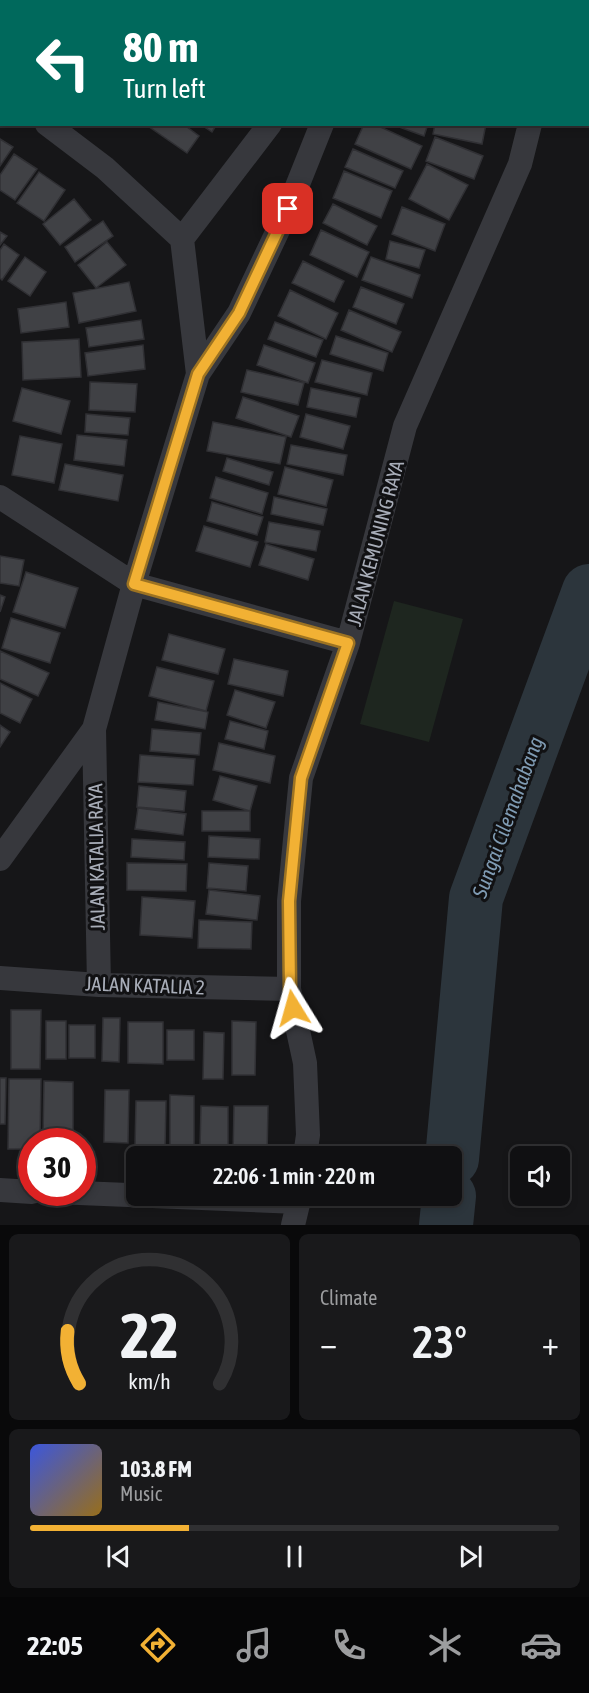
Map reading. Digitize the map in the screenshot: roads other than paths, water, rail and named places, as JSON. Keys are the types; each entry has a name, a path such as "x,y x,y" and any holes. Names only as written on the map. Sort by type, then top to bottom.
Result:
{"street":[{"path":"50,126 105,168 182,239 268,126"},
{"name":"JALAN KATALIA RAYA","path":"99,985 94,729 134,584 198,374 239,313 288,209 321,126"},
{"name":"JALAN KEMUNING RAYA","path":"306,1146 306,1063 290,989 289,901 301,778 348,643 405,426 520,164 530,126"},
{"name":"JALAN KATALIA RAYA","path":"182,239 198,374"},
{"path":"0,497 134,584 348,643"},
{"name":"JALAN KATALIA RAYA","path":"0,859 94,729"},
{"name":"JALAN KATALIA 2","path":"0,978 99,985 290,989"},
{"path":"0,1190 18,1191"},
{"path":"96,1193 126,1194"},
{"path":"293,1225 298,1206"}],"waterway":[{"name":"Sungai Cilemahabang","path":"453,1146 476,898 589,591"},
{"name":"Sungai Cilemahabang","path":"446,1225 448,1206"}]}
